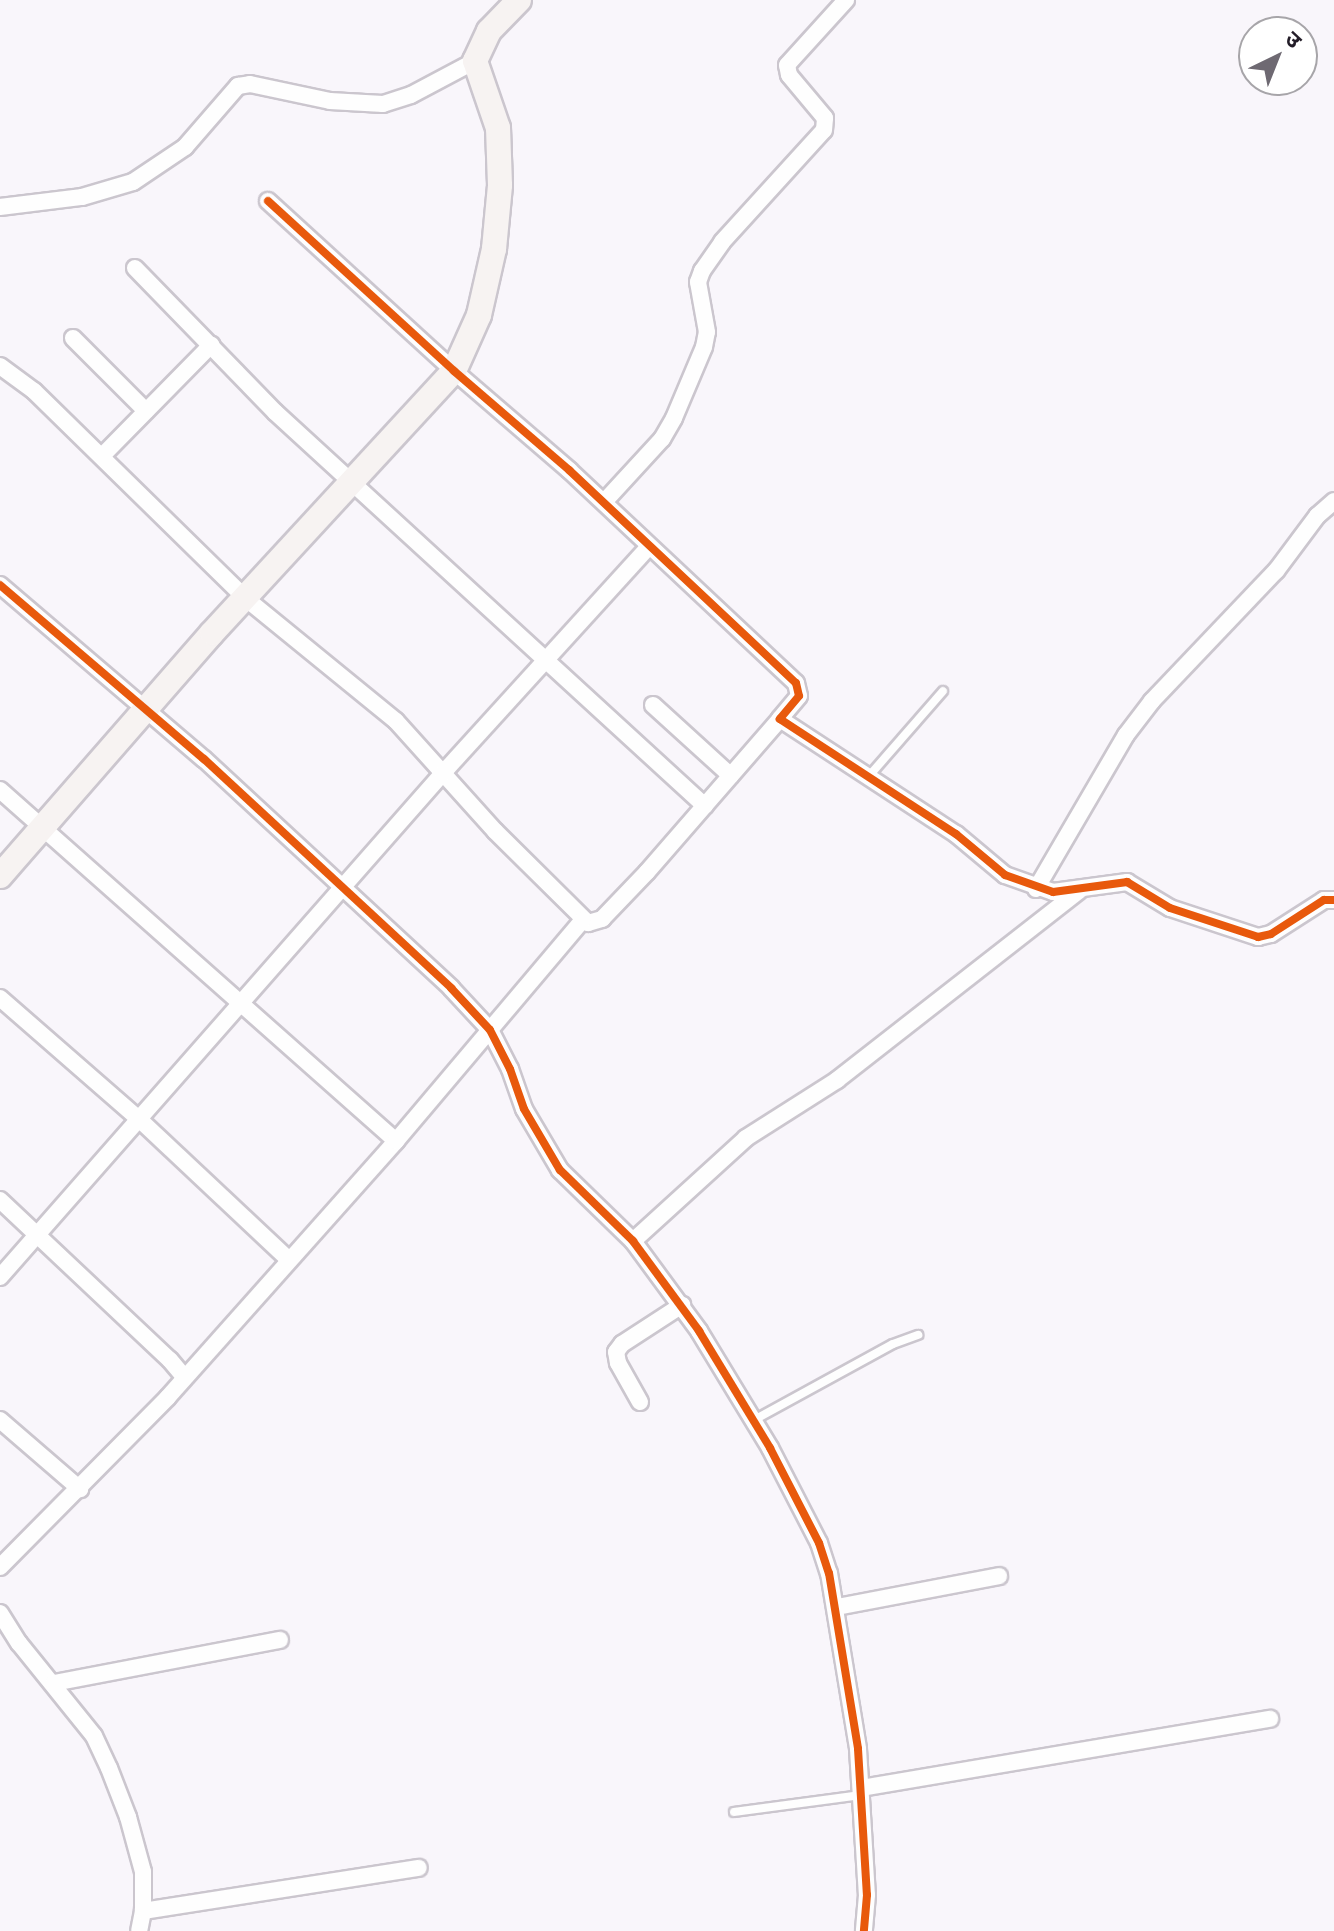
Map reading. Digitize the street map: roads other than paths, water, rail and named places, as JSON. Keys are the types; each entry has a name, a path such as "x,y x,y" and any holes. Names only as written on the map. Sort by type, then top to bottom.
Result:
{"main road":[{"path":"0,876 143,709 454,371 479,315 494,249 500,185 498,128 475,61 489,31 519,0"}],"street":[{"path":"604,502 669,428 698,361 707,332 698,282 702,271 722,242 824,130 825,118 789,75 787,65 846,0"},
{"path":"0,207 82,197 133,182 185,147 238,86 250,84 330,101 383,104 411,95 475,61"},
{"path":"0,366 34,391 244,597 361,689 396,721 583,920 592,924 602,919 731,776 799,696 800,690 648,548 604,502 454,371 268,201"},
{"path":"135,268 275,412 354,480 545,662 705,806"},
{"path":"73,338 146,411"},
{"path":"102,456 211,345"},
{"path":"1036,889 1126,735 1152,701 1276,571 1317,516 1334,501"},
{"path":"0,1277 443,773 648,548"},
{"path":"0,585 204,759 451,988 490,1030 510,1069 524,1109 560,1170 633,1241 682,1305 754,1420 819,1543 837,1607 861,1791 867,1895 864,1931"},
{"path":"653,705 731,776"},
{"path":"780,719 956,834 1005,875 1036,889 1079,891 1127,882 1170,908 1258,937 1271,934 1324,900 1334,900"},
{"path":"0,790 396,1141"},
{"path":"633,1241 746,1138 837,1080 1079,891"},
{"path":"0,1567 80,1489 185,1378 396,1141 583,920"},
{"path":"0,998 140,1120 289,1260"},
{"path":"0,1200 170,1360 185,1378"},
{"path":"640,1402 618,1363 616,1352 622,1344 682,1305"},
{"path":"0,1420 80,1489"},
{"path":"837,1607 999,1576"},
{"path":"0,1613 19,1643 94,1736 114,1780 143,1872 143,1911 139,1931"},
{"path":"54,1683 280,1640"},
{"path":"861,1791 1270,1719"},
{"path":"143,1911 419,1868"}],"lane":[{"path":"867,778 943,691"},
{"path":"754,1420 893,1344 918,1335"},
{"path":"734,1812 861,1791"}]}
